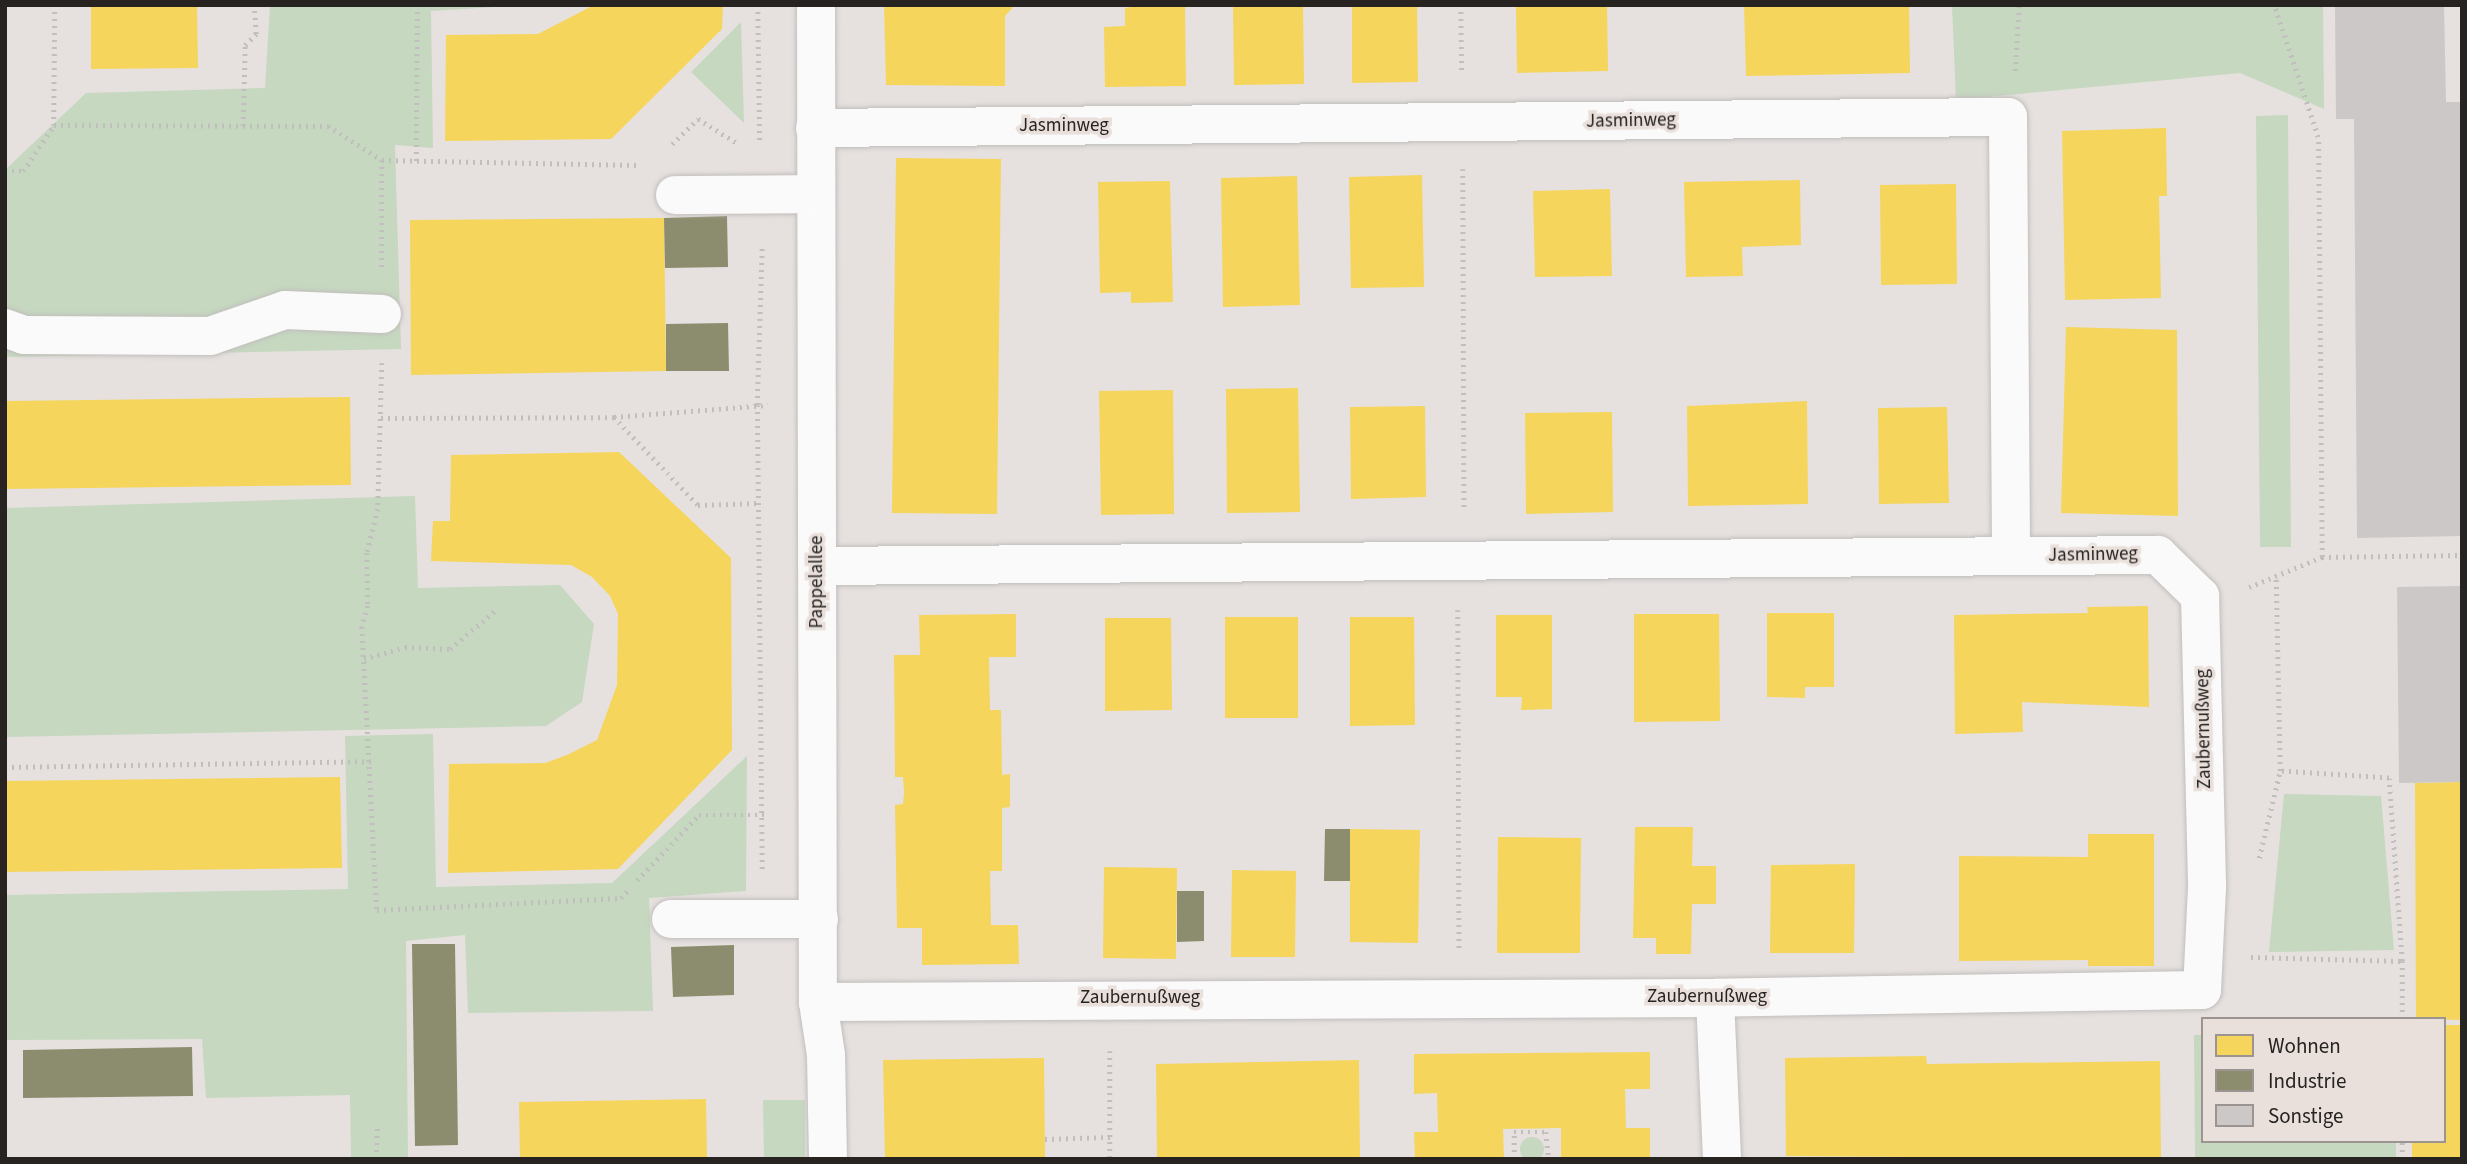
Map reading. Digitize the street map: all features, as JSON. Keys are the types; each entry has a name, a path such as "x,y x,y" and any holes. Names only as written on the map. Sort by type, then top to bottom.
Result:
{"street":[{"name":"Pappelallee","path":"816,5 814,194 818,1002 827,1055 828,1159"},
{"name":"Jasminweg","path":"815,128 2008,117"},
{"path":"2008,117 2011,556"},
{"path":"676,195 814,194"},
{"path":"5,328 24,335 210,336 285,310 382,314"},
{"name":"Jasminweg","path":"817,566 2158,555 2200,597"},
{"name":"Zaubernußweg","path":"818,1002 1109,998 1715,998 2203,990 2207,888 2200,597"},
{"path":"671,919 819,919"},
{"path":"1715,998 1722,1159"}],"path":[{"path":"5,172 23,171 54,125 55,5"},
{"path":"243,126 245,45 256,34 254,5"},
{"path":"416,161 418,5"},
{"path":"758,5 763,280 757,405 762,919"},
{"path":"1459,998 1461,5"},
{"path":"2008,117 2019,5"},
{"path":"2274,5 2319,137 2322,557"},
{"path":"668,147 698,119 760,158"},
{"path":"54,125 328,126 382,160 648,166"},
{"path":"382,160 378,509 367,553 368,606 362,627 372,761 377,910 621,898 699,815 818,816"},
{"path":"381,418 614,417 757,405 816,405"},
{"path":"614,417 698,505 760,503"},
{"path":"2200,597 2232,595 2322,557 2462,555"},
{"path":"2207,888 2252,887 2280,771 2276,575"},
{"path":"364,659 405,647 450,649 497,609"},
{"path":"5,767 372,761"},
{"path":"2280,771 2389,778 2402,961 2402,1017"},
{"path":"2251,946 2250,957 2402,961"},
{"path":"1109,998 1110,1159"},
{"path":"376,1159 377,1127"},
{"path":"1514,1159 1514,1132 1546,1132 1549,1159"},
{"path":"1045,1139 1110,1136"}],"green space":[{"path":"270,5 525,5 431,11 433,148 395,145 401,349 5,357 5,170 86,93 265,88"},
{"path":"1952,5 2323,5 2324,109 2240,73 1956,100"},
{"path":"741,22 744,123 691,72"},
{"path":"2288,115 2291,547 2260,547 2256,116"},
{"path":"415,496 418,588 560,585 594,624 582,702 546,726 5,737 5,508"},
{"path":"433,734 436,887 612,883 747,756 746,891 649,898 653,1011 468,1013 465,935 406,941 408,1159 351,1159 350,1095 206,1098 202,1039 5,1040 5,895 348,889 345,736"},
{"path":"2284,794 2381,796 2394,950 2269,952"},
{"path":"2194,1035 2201,1035 2201,1143 2396,1143 2396,1159 2195,1159"},
{"path":"763,1100 805,1100 805,1159 764,1159"},
{"path":"1532,1137 1540,1141 1544,1149 1540,1157 1532,1161 1524,1157 1520,1149 1524,1141"}],"building: Wohnen":[{"path":"91,5 197,5 198,68 91,69"},
{"path":"594,5 723,5 722,29 611,139 445,141 446,35 538,34"},
{"path":"884,5 1015,5 1005,16 1005,86 886,85"},
{"path":"1185,5 1186,86 1105,87 1104,27 1125,26 1125,8"},
{"path":"1233,5 1303,5 1304,84 1234,85"},
{"path":"1352,5 1417,5 1418,82 1352,83"},
{"path":"1516,5 1607,5 1608,71 1517,73"},
{"path":"1744,5 1909,5 1910,73 1746,76"},
{"path":"2166,128 2167,196 2159,196 2161,298 2065,300 2062,131"},
{"path":"896,158 1001,159 997,514 892,513"},
{"path":"1422,175 1424,287 1351,288 1349,177"},
{"path":"1297,176 1300,305 1223,307 1221,178"},
{"path":"1800,180 1801,245 1742,247 1743,276 1686,277 1684,182"},
{"path":"1170,181 1173,302 1131,303 1131,292 1100,293 1098,182"},
{"path":"1956,184 1957,284 1881,285 1880,185"},
{"path":"1610,189 1612,276 1535,277 1533,191"},
{"path":"664,218 666,371 411,375 410,220"},
{"path":"2066,327 2177,330 2178,516 2061,513"},
{"path":"1298,388 1300,512 1227,513 1226,389"},
{"path":"1173,390 1174,514 1101,515 1099,391"},
{"path":"350,397 351,485 5,489 5,401"},
{"path":"1807,401 1808,504 1688,506 1687,406"},
{"path":"1425,406 1426,497 1351,499 1350,407"},
{"path":"1947,407 1949,503 1879,504 1878,408"},
{"path":"1612,412 1613,512 1526,514 1525,413"},
{"path":"619,452 731,558 732,750 618,869 448,873 449,764 545,763 597,740 617,685 618,614 610,596 592,577 571,565 431,561 433,521 450,521 451,455"},
{"path":"2148,606 2149,707 2022,702 2023,732 1955,734 1954,615 2088,613 2087,607"},
{"path":"1767,613 1834,613 1834,687 1805,687 1805,698 1767,697"},
{"path":"1016,614 1016,657 989,657 990,710 1001,710 1002,775 1010,774 1010,807 1002,808 1002,871 990,871 991,925 1018,925 1019,964 922,965 922,928 897,928 895,805 903,804 904,792 903,777 895,777 894,655 920,655 919,615"},
{"path":"1634,614 1719,614 1720,721 1634,722"},
{"path":"1496,615 1552,615 1552,709 1521,710 1522,697 1496,697"},
{"path":"1225,617 1298,617 1298,718 1225,718"},
{"path":"1350,617 1414,617 1415,725 1350,726"},
{"path":"1105,618 1171,618 1172,710 1105,711"},
{"path":"340,777 342,868 5,872 5,781"},
{"path":"2462,782 2462,1020 2416,1017 2415,783"},
{"path":"1635,827 1693,827 1692,866 1716,866 1716,904 1692,904 1691,954 1656,954 1656,938 1633,938"},
{"path":"1350,829 1420,830 1418,943 1350,942"},
{"path":"2088,834 2154,834 2154,966 2088,966 2088,960 1959,961 1959,856 2088,857"},
{"path":"1498,837 1581,838 1580,953 1497,953"},
{"path":"1855,864 1854,953 1770,953 1771,865"},
{"path":"1104,867 1177,868 1176,959 1103,958"},
{"path":"1232,870 1296,871 1295,957 1231,957"},
{"path":"2446,1025 2462,1025 2462,1159 2412,1159 2412,1143 2446,1143"},
{"path":"1650,1052 1650,1089 1625,1089 1626,1128 1650,1128 1650,1159 1561,1159 1561,1128 1503,1129 1504,1159 1415,1159 1414,1132 1438,1132 1437,1093 1414,1094 1414,1054"},
{"path":"1926,1056 1927,1064 2160,1061 2161,1159 1786,1156 1785,1058"},
{"path":"1044,1058 1045,1159 885,1159 883,1060"},
{"path":"1359,1060 1360,1159 1157,1159 1156,1064"},
{"path":"706,1099 707,1159 520,1159 519,1102"}],"building: Industrie":[{"path":"727,216 728,267 665,268 664,218"},
{"path":"728,323 729,371 666,371 666,324"},
{"path":"1325,829 1350,829 1350,881 1324,881"},
{"path":"1177,891 1204,891 1204,941 1177,942"},
{"path":"412,944 455,944 458,1145 415,1146"},
{"path":"734,945 734,995 673,997 671,947"},
{"path":"192,1047 193,1096 23,1098 23,1050"}],"building: Sonstige":[{"path":"2335,5 2444,5 2446,102 2462,102 2462,536 2357,538 2354,119 2336,119"},
{"path":"2462,586 2462,782 2399,783 2397,587"}]}
